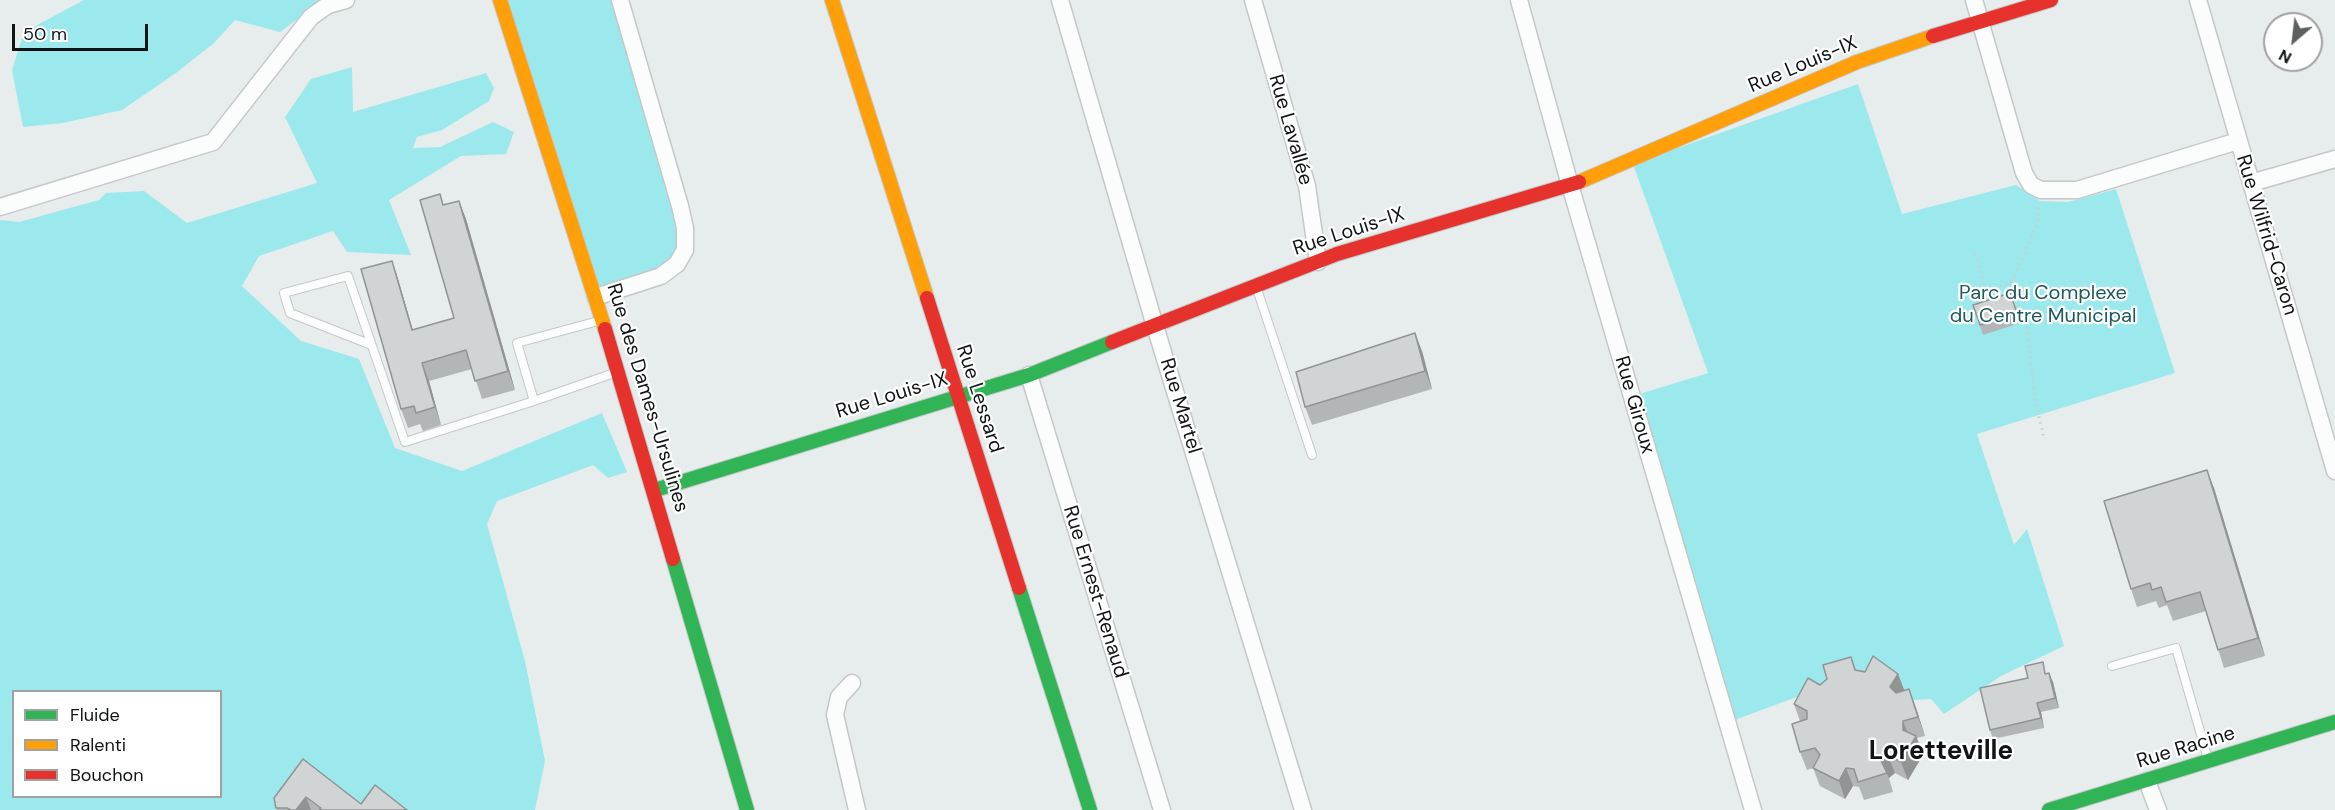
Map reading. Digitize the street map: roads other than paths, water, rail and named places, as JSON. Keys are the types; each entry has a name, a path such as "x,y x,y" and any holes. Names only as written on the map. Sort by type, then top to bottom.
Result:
{"street":[{"path":"0,207 213,142 291,39 311,17 328,5 346,0"},
{"name":"Rue des Dames-Ursulines","path":"500,0 596,297 655,490 747,810"},
{"path":"596,297 661,276 677,264 685,250 686,228 620,0"},
{"name":"Rue Lessard","path":"832,0 1090,810"},
{"name":"Rue Martel","path":"1060,0 1155,326 1303,810"},
{"name":"Rue Lavallée","path":"1253,0 1306,186 1318,262"},
{"name":"Rue Giroux","path":"1520,0 1570,185 1753,810"},
{"path":"1974,0 2024,173 2031,185 2041,190 2077,190 2238,141"},
{"name":"Rue Louis-IX","path":"655,490 1029,375 1336,254 1570,185 1609,171 1857,62 1980,20 2051,0"},
{"name":"Rue Wilfrid-Caron","path":"2198,0 2335,471"},
{"path":"2251,183 2335,159"},
{"name":"Rue Ernest-Renaud","path":"1029,375 1162,810"},
{"path":"852,683 839,697 835,715 858,810"},
{"name":"Rue Racine","path":"2049,810 2335,722"},
{"path":"2147,781 2158,810"}],"lane":[{"path":"369,344 290,314 284,293 348,276 369,344 405,442 619,372"},
{"path":"1256,286 1312,455"},
{"path":"534,400 517,343 603,320"},
{"path":"2112,666 2176,648 2209,762"}],"district":[{"name":"Loretteville","path":"1941,752"}],"park label":[{"name":"Parc du Complexe du Centre Municipal","path":"2043,306"}]}
